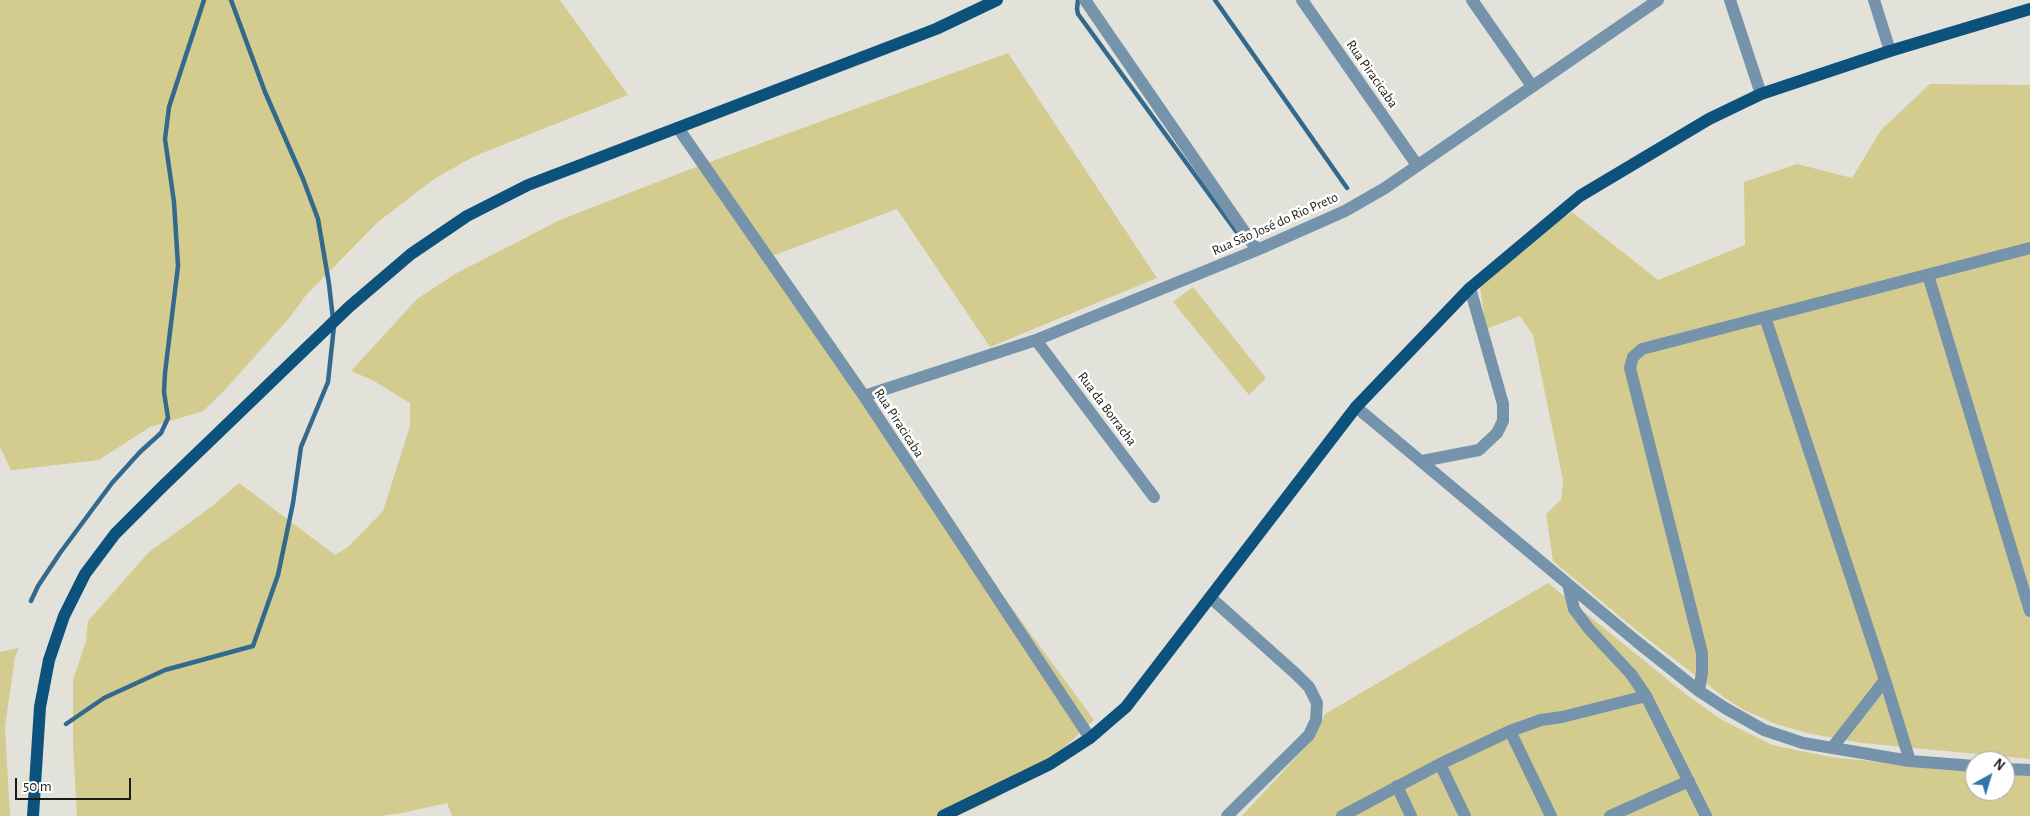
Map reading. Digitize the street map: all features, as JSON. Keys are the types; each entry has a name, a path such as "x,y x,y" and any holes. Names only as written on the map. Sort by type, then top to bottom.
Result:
{"main road":[{"path":"33,816 40,707 49,660 64,616 85,574 115,534 349,307 411,254 468,216 528,185 936,29 991,1"},
{"path":"943,816 1050,764 1090,738 1126,708 1356,407 1470,288 1580,196 1709,119 1761,94 1890,50 2030,9"}],"street":[{"path":"1085,0 1257,250"},
{"name":"Rua Piracicaba","path":"1302,0 1418,165"},
{"path":"1472,0 1532,86"},
{"path":"1730,0 1761,94"},
{"path":"1874,0 1890,50"},
{"name":"Rua São José do Rio Preto","path":"864,396 1036,340 1257,250 1345,211 1385,188 1650,2"},
{"name":"Rua Piracicaba","path":"678,128 864,396 1090,738"},
{"path":"1699,692 1702,653 1630,368 1633,357 1642,350 2030,248"},
{"path":"1928,275 2030,611"},
{"path":"1422,462 1479,450 1497,433 1503,421 1503,404 1470,288"},
{"path":"1765,318 1885,680 1910,762"},
{"name":"Rua da Borracha","path":"1036,340 1154,497"},
{"path":"1356,407 1699,692 1764,730 1803,743 1910,762 1965,765"},
{"path":"1568,584 1574,609 1589,629 1631,674 1646,696 1706,816"},
{"path":"1211,598 1296,674 1309,687 1317,703 1316,720 1309,735 1228,816"},
{"path":"1832,748 1885,680"},
{"path":"1342,816 1440,764 1510,731 1541,720 1562,717 1646,696"},
{"path":"1510,731 1551,816"},
{"path":"1440,764 1465,816"},
{"path":"2015,769 2030,770"},
{"path":"1610,816 1689,781"},
{"path":"1397,786 1411,816"}],"shaded area":[{"path":"0,0 560,0 628,95 475,156 434,179 378,222 307,294 290,317 223,392 203,411 150,427 99,460 11,470 0,447"},
{"path":"1008,53 1157,278 990,347 897,209 772,256 981,566 1094,720 1040,770 994,799 957,816 452,816 447,803 380,816 77,816 73,745 73,680 86,641 88,621 149,552 211,507 239,483 335,555 348,547 383,511 410,426 410,403 372,380 351,371 417,299 455,274 560,220 688,170"},
{"path":"1930,84 2030,85 2030,759 2015,758 2015,751 1965,751 1965,753 1862,743 1811,734 1776,724 1744,710 1725,698 1636,630 1553,561 1546,514 1561,500 1563,480 1533,335 1520,316 1486,329 1480,286 1519,248 1572,212 1658,280 1745,245 1744,182 1797,164 1852,178 1881,130"},
{"path":"1193,287 1266,378 1249,395 1173,302"},
{"path":"1548,583 1688,696 1722,720 1772,745 1830,757 1965,770 1965,801 2015,801 2015,775 2030,776 2030,816 1242,816 1312,740 1325,714"},
{"path":"19,648 15,657 5,727 10,816 0,816 0,652"}],"waterway":[{"path":"31,601 38,586 60,553 112,483 140,452 161,433 168,418 164,392 165,373 178,266 174,202 165,139 169,107 204,0"},
{"path":"231,0 265,92 303,179 318,219 333,319"},
{"path":"1078,0 1078,14 1241,238"},
{"path":"1215,0 1347,188"},
{"path":"66,724 104,698 165,670 253,646 278,575 293,503 301,447 328,382 334,326"}]}
